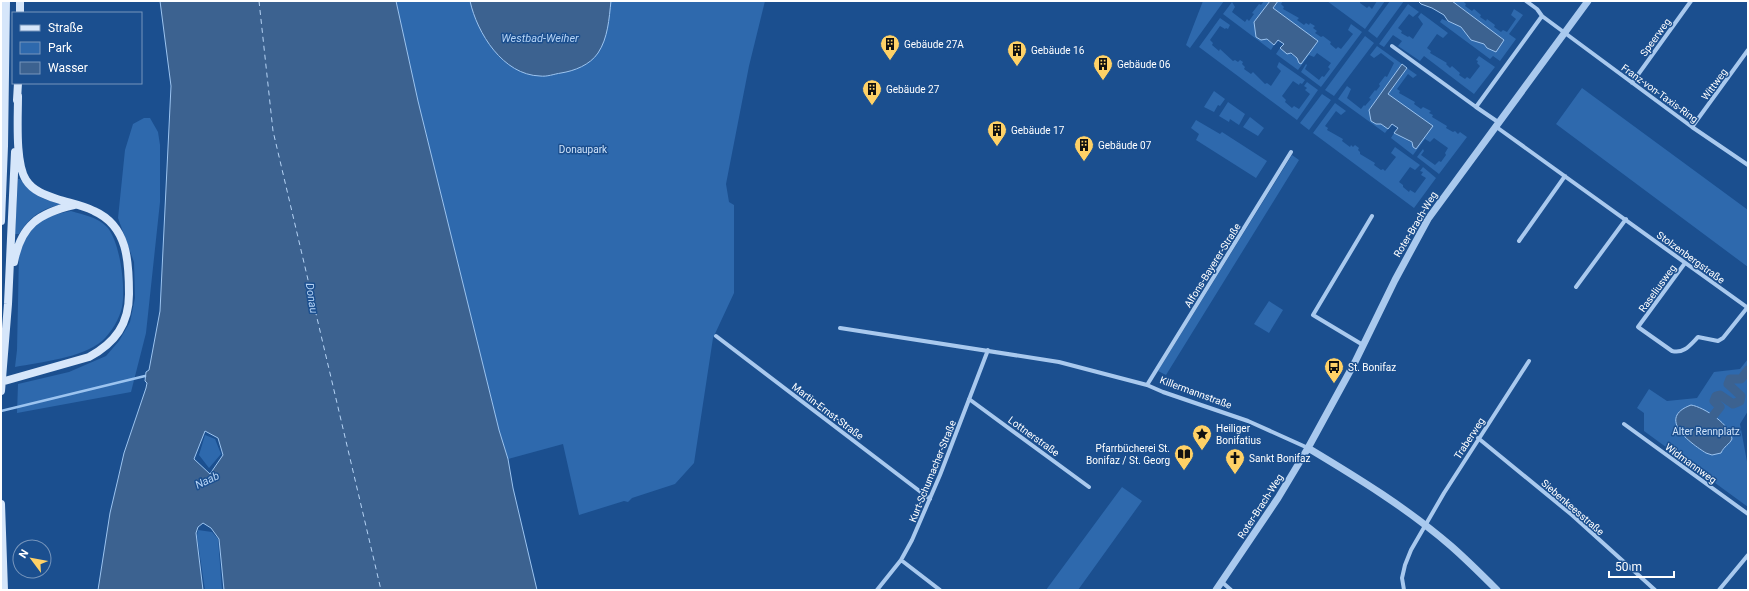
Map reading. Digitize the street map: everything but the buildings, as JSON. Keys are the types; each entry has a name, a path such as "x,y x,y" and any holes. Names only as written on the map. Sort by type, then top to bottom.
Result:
{"main road":[{"path":"1,221 4,146 6,1"},
{"path":"20,1 20,12"},
{"path":"1,382 89,357 108,345 119,333 126,318 129,304 129,273 126,252 121,237 112,223 95,211 39,192 26,180 22,171 20,158 18,84"},
{"path":"1,391 8,304 18,96"},
{"path":"1,154 4,146"},
{"path":"8,304 16,251 23,234 38,218 58,209 74,205"},
{"path":"1,504 4,590"}],"street":[{"path":"1526,1 1537,9 1542,16 1564,32"},
{"name":"Roter-Brach-Weg","path":"1216,590 1278,498 1308,448 1363,345 1420,231 1451,185 1588,1"},
{"name":"Speerweg","path":"1632,82 1691,1"},
{"path":"1476,107 1542,16"},
{"name":"Franz-von-Taxis-Ring","path":"1564,32 1748,165"},
{"path":"1392,46 1476,107 1496,124"},
{"name":"Wittweg","path":"1692,126 1748,50"},
{"name":"Stolzenbergstraße","path":"1496,124 1565,176 1748,308"},
{"name":"Alfons-Bayerer-Straße","path":"1147,385 1291,152"},
{"path":"1519,241 1565,176"},
{"path":"1363,345 1313,315 1372,216"},
{"path":"1576,287 1626,219"},
{"name":"Raseliusweg","path":"1685,263 1638,327 1672,351 1678,353 1683,351 1698,337 1718,341 1723,338 1748,308"},
{"name":"Killermannstraße","path":"840,328 1059,362 1147,385 1163,392 1248,421 1308,448 1388,498 1451,546 1497,590"},
{"name":"Martin-Ernst-Straße","path":"716,336 930,499"},
{"name":"Kurt-Schumacher-Straße","path":"877,590 900,560 912,540 930,499 988,350"},
{"name":"Traberweg","path":"1404,590 1402,578 1404,565 1424,525 1478,438 1530,360"},
{"name":"Lottnerstraße","path":"969,399 1089,487"},
{"name":"Widmannweg","path":"1624,424 1748,514"},
{"name":"Siebenkeesstraße","path":"1478,438 1572,515 1655,590"},
{"path":"1720,590 1748,555"},
{"path":"900,560 940,590"},
{"path":"1222,582 1231,590"}],"green space":[{"name":"Donaupark","path":"396,1 765,1 749,66 726,184 729,202 734,205 734,293 713,338 694,463 675,484 632,498 628,502 624,501 579,515 563,444 508,459 499,430 418,101"},
{"path":"1203,1 1224,1 1190,48 1186,45"},
{"path":"1264,1 1270,1 1254,23 1274,45 1271,50 1223,14 1232,2 1235,7 1232,12 1245,22 1247,19 1249,21 1254,14 1252,13 1259,4 1261,5"},
{"path":"1278,1 1283,1 1281,4 1284,7 1283,9 1299,18 1297,20 1304,25 1306,23 1309,25 1310,23 1315,26 1313,28 1317,31 1315,33 1321,37 1323,36 1331,42 1330,44 1336,49 1338,47 1341,49 1353,34 1348,30 1351,24 1362,32 1321,87 1301,72 1306,64 1305,69 1319,80 1322,76 1324,77 1330,69 1328,67 1331,63 1317,53 1314,57 1309,55 1298,70 1276,54 1280,48 1297,58 1301,64 1273,8"},
{"path":"1327,1 1360,1 1360,3 1367,8 1369,6 1372,9 1377,1 1385,1 1365,29"},
{"path":"1390,1 1404,1 1377,38 1368,31"},
{"path":"1452,1 1463,1 1466,4 1465,6 1472,11 1474,9 1481,15 1480,17 1486,21 1487,19 1501,32 1503,30 1507,32 1516,19 1511,15 1514,9 1523,15 1509,34 1516,39 1500,61 1493,56 1490,59 1440,22 1442,19 1461,27 1471,40 1484,44 1487,48 1496,52 1504,40"},
{"path":"1408,4 1419,12 1413,17 1409,14 1398,28 1402,31 1401,33 1413,39 1423,24 1418,17 1421,13 1448,33 1443,38 1437,34 1427,48 1431,51 1430,53 1447,63 1446,64 1450,68 1452,66 1460,73 1459,75 1465,79 1467,77 1470,79 1480,66 1476,60 1479,56 1495,67 1474,94 1424,56 1420,61 1398,46 1402,41 1393,35 1384,47 1379,44"},
{"path":"1220,18 1230,25 1228,29 1220,26 1210,40 1213,43 1212,45 1219,51 1220,49 1233,61 1235,60 1238,62 1240,60 1243,62 1242,64 1245,67 1244,69 1251,74 1253,72 1265,84 1267,83 1271,86 1281,71 1277,67 1279,62 1305,80 1299,85 1293,81 1282,96 1286,100 1285,102 1292,108 1294,106 1299,109 1310,94 1305,90 1307,88 1304,86 1307,82 1318,90 1297,120 1199,47"},
{"path":"1365,36 1374,43 1334,96 1325,90"},
{"path":"1377,46 1402,64 1369,110 1381,124 1388,129 1385,133 1338,99 1347,86 1351,89 1347,98 1361,109 1371,99 1369,98 1380,86 1379,84 1385,76 1387,77 1394,63 1381,53 1374,58 1370,55"},
{"path":"1407,68 1417,75 1413,78 1408,74 1397,89 1400,91 1399,93 1415,102 1414,104 1421,109 1423,107 1431,111 1429,113 1433,115 1432,117 1447,126 1446,128 1453,132 1455,131 1458,134 1460,132 1467,137 1439,174 1417,157 1423,149 1424,151 1421,155 1435,165 1439,161 1441,162 1446,155 1445,153 1448,148 1434,138 1430,142 1425,139 1413,155 1391,138 1394,133 1412,143 1413,147 1416,149 1388,94"},
{"path":"1582,88 1748,210 1748,267 1556,124"},
{"path":"1214,91 1225,99 1220,106 1218,105 1214,112 1204,107"},
{"path":"1322,94 1331,100 1309,130 1300,123"},
{"path":"1228,102 1245,114 1239,125 1230,119 1229,122 1219,116"},
{"path":"1335,103 1346,111 1341,115 1336,111 1325,126 1328,128 1327,130 1343,139 1342,141 1350,147 1351,145 1353,147 1355,145 1359,148 1358,150 1360,154 1375,163 1374,165 1385,171 1396,157 1391,153 1395,147 1420,165 1415,170 1410,167 1399,182 1409,192 1410,190 1415,193 1426,178 1421,175 1423,172 1420,171 1423,167 1436,178 1414,208 1313,133"},
{"path":"1250,117 1264,128 1258,136 1243,127"},
{"path":"144,118 150,118 158,132 160,145 160,202 146,333 131,392 17,413 18,384 69,372 106,356 119,341 130,322 135,298 134,262 118,218 125,150 133,124"},
{"path":"1196,120 1220,134 1222,132 1267,161 1256,178 1196,140 1199,134 1191,128"},
{"path":"1292,155 1299,160 1166,375 1158,371"},
{"path":"18,179 20,179 32,192 47,200 59,203 59,205 46,209 36,215 27,223 19,234 15,234"},
{"path":"71,211 99,221 107,227 112,234 119,253 121,265 123,299 121,311 109,334 94,347 73,355 15,367 17,350 19,254 27,236 32,229 44,219"},
{"path":"1269,301 1283,310 1269,333 1254,324"},
{"name":"Alter Rennplatz","path":"1748,359 1748,411 1740,424 1748,467 1748,507 1644,431 1644,413 1637,408 1649,389 1667,401 1697,398 1714,372 1740,369"},
{"path":"205,435 215,439 221,454 209,468 199,455"},
{"path":"1122,487 1142,501 1078,590 1046,590"},
{"path":"198,530 212,532 218,539 222,590 205,590 197,536"}],"water":[{"path":"160,1 396,1 418,101 499,430 508,459 513,488 537,590 224,590 219,539 211,528 203,523 198,527 196,533 203,590 98,590 110,513 124,453 146,388 146,372 149,370 160,311 171,86","holes":["205,431 218,438 223,455 210,474 194,459"]},
{"name":"Westbad-Weiher","path":"470,1 611,1 606,35 595,57 591,61 576,69 543,76 527,74 514,68 503,60 485,39"},
{"path":"1270,1 1278,1 1273,8 1318,41 1301,64 1291,53 1287,54 1280,48 1284,44 1278,40 1274,45 1267,39 1261,40 1256,37 1254,22"},
{"path":"1418,1 1452,1 1504,40 1496,52 1487,48 1484,44 1471,40 1461,27 1448,21 1444,15 1421,4"},
{"path":"1402,64 1407,68 1388,94 1433,126 1416,149 1413,147 1412,142 1394,133 1398,128 1392,124 1388,129 1381,124 1376,124 1371,121 1369,110"},
{"path":"1691,405 1703,409 1727,428 1732,439 1721,453 1712,455 1706,453 1692,443 1679,430 1676,423 1676,417 1681,410"}],"waterway":[{"path":"1713,416 1720,407 1714,401 1716,396 1720,395 1733,404 1740,401 1741,396 1728,384 1730,379 1741,379 1748,370"},
{"path":"1,411 145,376"}],"ferry route":[{"path":"259,1 273,131 381,590"}],"place":[{"name":"Gebäude 27A","path":"890,61"},
{"name":"Gebäude 16","path":"1017,67"},
{"name":"Gebäude 06","path":"1103,81"},
{"name":"Gebäude 27","path":"872,106"},
{"name":"Gebäude 17","path":"997,147"},
{"name":"Gebäude 07","path":"1084,162"},
{"name":"St. Bonifaz","path":"1334,384"},
{"name":"Heiliger Bonifatius","path":"1202,451"},
{"name":"Pfarrbücherei St. Bonifaz / St. Georg","path":"1184,471"},
{"name":"Sankt Bonifaz","path":"1235,475"}],"water label":[{"name":"Donau","path":"312,298"},
{"name":"Naab","path":"207,480"}]}
